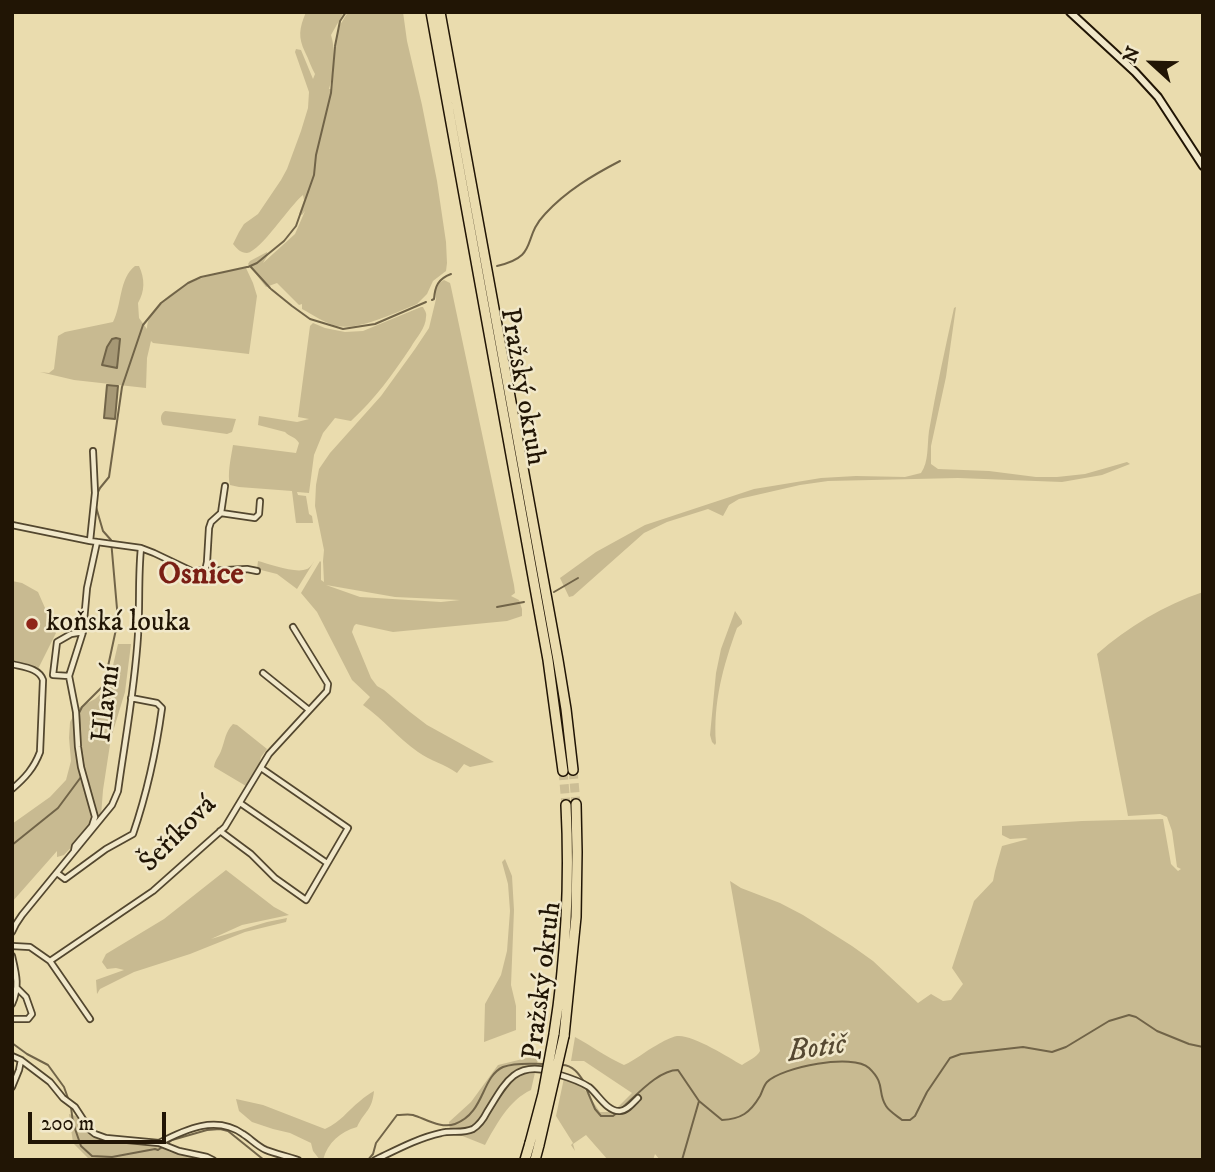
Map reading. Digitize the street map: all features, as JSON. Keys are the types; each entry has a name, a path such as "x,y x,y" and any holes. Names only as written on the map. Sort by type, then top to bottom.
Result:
{"highway":[{"name":"Pražský okruh","path":"431,12 568,770 566,709 558,660 440,12"},
{"name":"Pražský okruh","path":"535,1160 535,1144 559,1035 576,926 577,852 571,805"},
{"name":"Pražský okruh","path":"525,1160 535,1144"}],"street":[{"path":"1070,12 1158,97 1203,166"},
{"path":"90,541 95,492 93,451"},
{"path":"12,525 141,548 196,573 198,580 203,580 206,576 209,528 211,522 221,513 225,486"},
{"path":"221,513 255,518 259,514 260,501"},
{"path":"12,932 73,854 75,846 92,826 94,817 81,767 76,712 69,676 83,632 87,588 97,542"},
{"name":"Hlavní","path":"73,854 112,805 118,791 138,635 141,548"},
{"path":"196,573 200,570 257,571"},
{"name":"Šeříková","path":"50,961 153,891 228,824 269,754 327,691 328,684 293,627"},
{"path":"69,676 52,675 57,642 71,634 83,632"},
{"path":"12,664 37,671 43,680 40,752 26,776 12,789"},
{"path":"263,673 309,710"},
{"path":"57,873 65,879 106,849 133,834 145,800 162,708 158,703 131,698"},
{"path":"220,831 251,853 269,874 306,900 348,828 261,768"},
{"path":"240,803 327,863"},
{"path":"12,946 30,947 50,961 90,1019"},
{"path":"12,956 17,988 12,1004"},
{"path":"12,1019 28,1019 32,1014 30,1004 23,992 17,988"},
{"path":"12,1056 50,1082 95,1135 106,1139 161,1144 213,1160"},
{"path":"12,1087 21,1060"},
{"path":"374,1160 427,1136 474,1128 483,1120 508,1079 521,1071 544,1070 565,1076 588,1086 613,1110 625,1110 638,1098"},
{"path":"161,1144 177,1134 209,1124 218,1125 230,1127 267,1151 298,1160"}],"shaded area":[{"path":"306,12 344,12 331,35 334,62 329,89 332,89 336,40 340,25 348,12 403,12 437,181 446,242 446,271 433,281 427,294 417,304 356,326 337,326 319,319 302,309 302,304 299,305 277,283 266,287 248,264 267,252 263,263 295,234 305,211 302,215 299,214 303,195 253,250 243,252 233,244 244,224 258,214 281,180 301,131 308,108 309,92 296,49 301,50 313,79 315,74 300,37"},
{"path":"135,266 139,266 143,280 138,303 139,318 147,329 152,314 164,300 185,285 208,276 246,268 257,296 249,354 151,341 147,358 146,388 74,380 40,372 49,373 54,369 58,336 65,332 113,322 126,277"},
{"path":"444,280 450,283 514,585 515,593 511,596 519,600 522,616 507,621 393,632 356,624 352,632 377,686 427,725 494,762 470,767 464,764 457,773 418,752 363,705 370,697 352,680 317,612 301,593 320,561 321,580 324,582 324,550 315,506 319,469 381,396 429,328 438,284","holes":["326,585 395,597 460,600 441,602 360,597"]},
{"path":"421,307 426,314 423,329 383,386 351,421 335,418 323,433 314,455 309,493 297,492 298,495 306,496 313,523 296,523 292,491 230,485 233,445 296,453 299,443 297,441 285,432 258,425 259,416 297,422 309,419 298,417 310,326 313,323 345,332 363,331"},
{"path":"956,307 946,377 931,446 931,464 938,469 1057,477 1085,474 1127,462 1130,464 1102,475 1062,482 958,478 828,481 739,499 729,505 723,516 708,509 667,522 644,533 569,597 560,578 596,552 645,525 754,489 821,478 905,477 921,473 927,459 929,431"},
{"path":"112,339 120,339 117,368 102,365 107,347"},
{"path":"107,385 118,386 115,419 104,418"},
{"path":"165,411 236,419 232,432 227,434 163,425 161,417"},
{"path":"315,560 297,589 277,574 257,569 258,561 302,570 309,568"},
{"name":"koňská louka","path":"12,581 38,592 56,633 38,669 12,660"},
{"path":"1203,592 1203,1160 660,1160 655,1154 653,1160 608,1160 586,1135 573,1144 575,1151 556,1116 564,1078 583,1087 600,1112 613,1112 632,1093 584,1061 571,1061 575,1037 624,1065 661,1042 677,1036 700,1042 742,1065 760,1051 730,881 803,915 852,946 873,961 918,1003 931,994 943,1001 951,1000 963,984 952,968 974,901 993,881 1002,846 1028,839 1010,839 1002,835 1002,826 1163,819 1171,864 1178,871 1181,869 1177,867 1172,831 1167,817 1160,814 1128,816 1097,654 1147,618 1174,603"},
{"path":"735,611 742,624 737,628 720,685 715,745 710,735 716,673 721,649"},
{"path":"118,644 131,644 125,692 111,738 101,816 64,855 57,857 57,851 12,902 12,824 50,797 66,780 71,761 70,722 78,708 95,699 108,687"},
{"path":"233,724 267,749 246,786 214,767"},
{"path":"505,859 512,876 514,910 511,985 516,1006 516,1030 484,1042 485,1004 501,975 507,951 510,911 508,884 502,862"},
{"path":"226,870 274,907 289,915 242,925 211,939 267,922 287,918 286,922 245,932 134,972 100,989 97,994 96,980 124,970 107,969 102,962 106,954 164,919"},
{"path":"539,1055 531,1090 510,1107 485,1145 450,1131 449,1122 471,1102 498,1065"},
{"path":"374,1091 370,1107 357,1127 336,1139 323,1160 313,1151 311,1143 290,1133 252,1122 239,1111 236,1099 263,1105 325,1129"},
{"path":"69,1114 76,1116 88,1133 100,1140 157,1145 170,1152 191,1156 191,1160 87,1160 73,1143"}],"waterway":[{"path":"335,46 340,21 346,12"},
{"path":"248,267 284,241 296,226 314,175 316,155 331,93 335,47"},
{"path":"497,266 510,262 525,252 538,223 562,198 620,161"},
{"path":"250,266 270,288"},
{"path":"84,770 79,713 104,685 118,620 111,540 103,531 96,507 96,496 109,477 122,387 143,325 161,303 201,277 247,267"},
{"path":"432,300 438,284 451,274"},
{"path":"271,289 310,319 343,329 375,324 426,302"},
{"path":"554,592 578,578"},
{"path":"497,607 524,602"},
{"path":"12,845 58,808 81,777"},
{"name":"Botič","path":"622,1108 655,1079 678,1070 699,1101 722,1120 735,1118 753,1107 766,1083 775,1076 802,1067 848,1062 869,1068 878,1079 887,1108 902,1120 910,1120 950,1058 961,1054 1023,1047 1052,1052 1066,1047 1109,1021 1129,1015 1157,1031 1203,1047"},
{"name":"Botič","path":"12,1043 48,1065 64,1087 69,1101"},
{"name":"Botič","path":"368,1160 376,1143 397,1115 413,1115 444,1125 455,1124 472,1112 490,1079 503,1067 546,1064"},
{"name":"Botič","path":"562,1065 572,1068 584,1082"},
{"name":"Botič","path":"586,1088 601,1116 613,1116 618,1112"},
{"path":"682,1160 699,1101"},
{"name":"Botič","path":"71,1107 81,1146 92,1156 112,1157 158,1150 172,1140 220,1129 228,1131 264,1160"}],"tunnel":[{"path":"573,770 576,804"},
{"path":"563,771 566,805"}],"place":[{"name":"koňská louka","path":"32,624"}],"district":[{"name":"Osnice","path":"201,576"}]}
